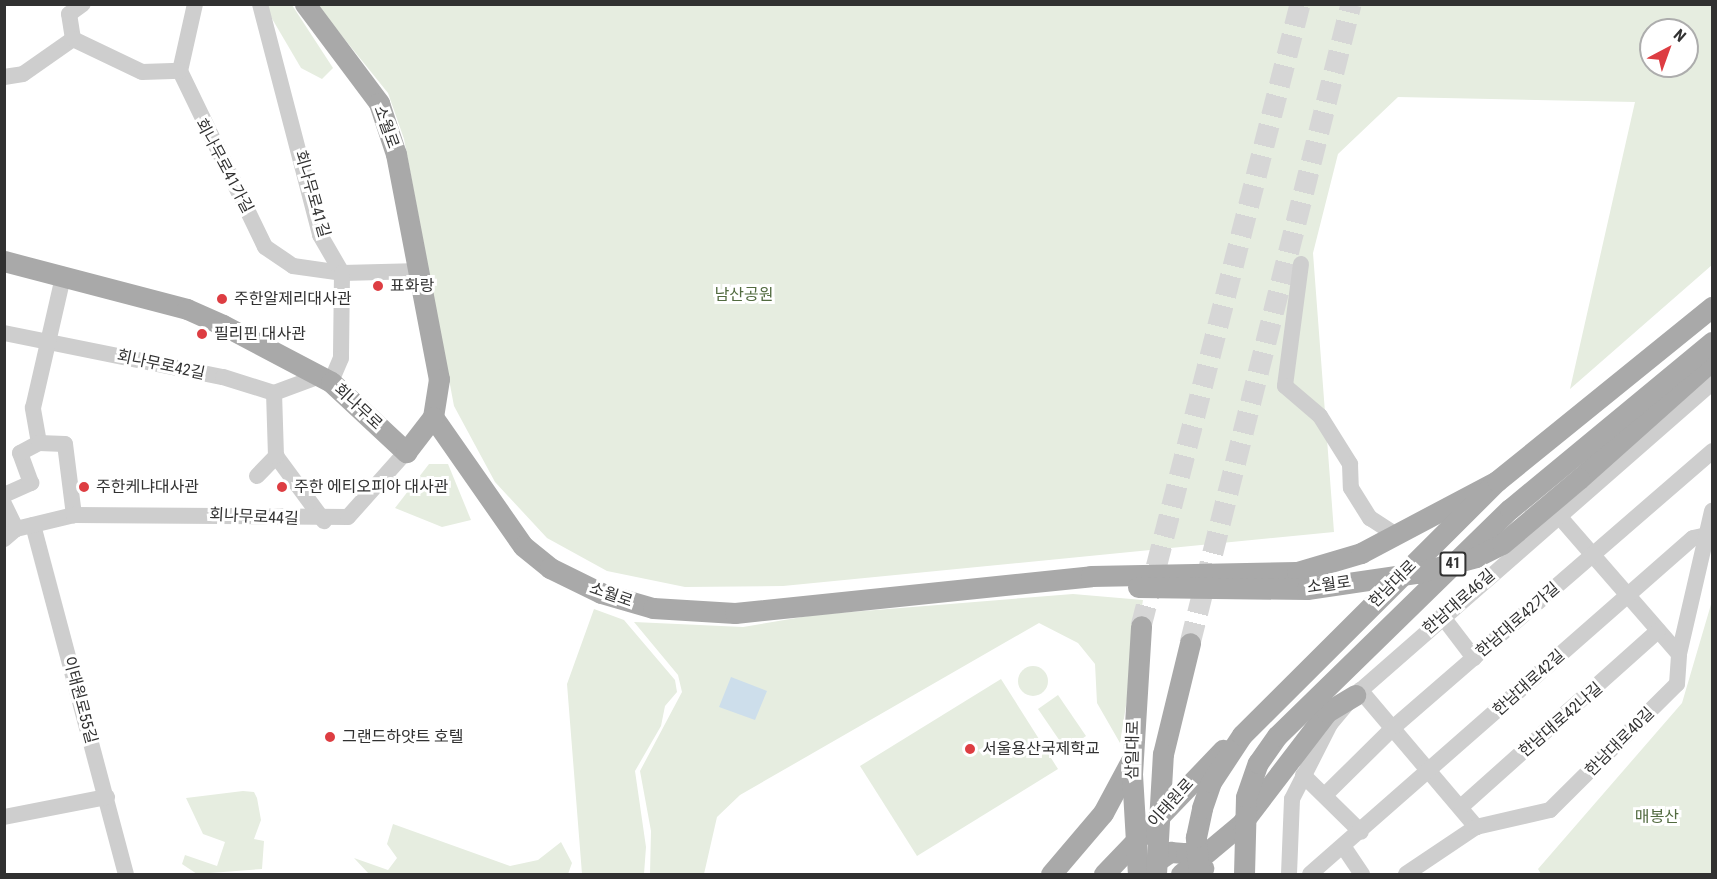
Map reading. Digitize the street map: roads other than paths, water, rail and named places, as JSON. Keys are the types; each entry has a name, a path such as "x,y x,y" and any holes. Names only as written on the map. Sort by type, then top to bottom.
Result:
{"main road":[{"name":"소월로","path":"305,4 379,103 421,271 439,379 433,417 523,546 576,583 628,602 681,612 735,613 1091,576 1297,572 1398,536 1497,481"},
{"name":"회나무로","path":"4,261 62,281 187,309 324,380 406,452"},
{"name":"한남대로","path":"1197,871 1196,837 1205,799 1242,735 1497,481 1713,307"},
{"name":"한남대로","path":"1244,874 1242,823 1258,763 1277,736 1510,509 1713,342"},
{"name":"소월로","path":"1014,584 1266,592 1307,589 1417,573 1476,557 1502,543 1713,360"},
{"path":"406,452 433,417"},
{"name":"삼일대로","path":"1137,874 1132,766 1141,626"},
{"name":"삼일대로","path":"1156,874 1157,794 1163,754 1190,643"},
{"path":"1197,871 1242,823 1327,712 1358,692"},
{"name":"이태원로","path":"1104,874 1208,762 1242,735"},
{"path":"1051,874 1103,813 1132,766"},
{"name":"이태원로","path":"1137,874 1170,852 1186,853 1197,871"}],"street":[{"path":"73,39 69,14 83,4"},
{"path":"73,39 142,72 180,71 195,4"},
{"name":"회나무로41길","path":"260,4 320,235 342,273"},
{"path":"5,74 23,74 73,39"},
{"name":"회나무로41가길","path":"180,71 265,247 293,266 342,273"},
{"path":"1301,264 1284,386 1320,416 1350,464 1351,488 1370,518 1398,536"},
{"path":"324,520 276,456 274,393 324,380 341,358 342,273 421,271"},
{"path":"39,443 33,408 62,281"},
{"name":"회나무로42길","path":"4,333 274,393"},
{"name":"한남대로46길","path":"1289,874 1292,799 1330,724 1358,692 1442,616 1713,383"},
{"path":"4,495 32,483 20,453 39,443 64,444 74,515"},
{"name":"한남대로42가길","path":"1327,793 1395,726 1713,451"},
{"name":"회나무로44길","path":"4,504 8,533 74,515 148,513 324,520 348,517 406,452"},
{"path":"257,476 276,456"},
{"name":"한남대로40길","path":"1406,874 1476,827 1550,810 1677,684 1679,654 1713,511"},
{"path":"1558,515 1679,654"},
{"name":"이태원로55길","path":"33,525 126,874"},
{"name":"한남대로42길","path":"1310,874 1361,832 1693,538 1707,535"},
{"path":"1442,616 1474,658"},
{"name":"한남대로42나길","path":"1462,806 1658,632"},
{"path":"1358,692 1395,726 1462,806 1476,827"},
{"path":"1303,775 1327,793 1361,832"},
{"path":"4,818 107,797"},
{"path":"1343,846 1362,874"}],"water":[{"path":"731,677 767,691 755,720 719,707"}],"tunnel":[{"path":"1141,626 1300,4"},
{"path":"1190,643 1351,4"}],"place":[{"name":"표화랑","path":"378,286"},
{"name":"주한알제리대사관","path":"222,299"},
{"name":"필리핀 대사관","path":"202,334"},
{"name":"주한케냐대사관","path":"84,487"},
{"name":"주한 에티오피아 대사관","path":"282,487"},
{"name":"그랜드하얏트 호텔","path":"330,737"},
{"name":"서울용산국제학교","path":"970,749"}],"park label":[{"name":"남산공원","path":"744,295"},
{"name":"매봉산","path":"1657,817"}]}
